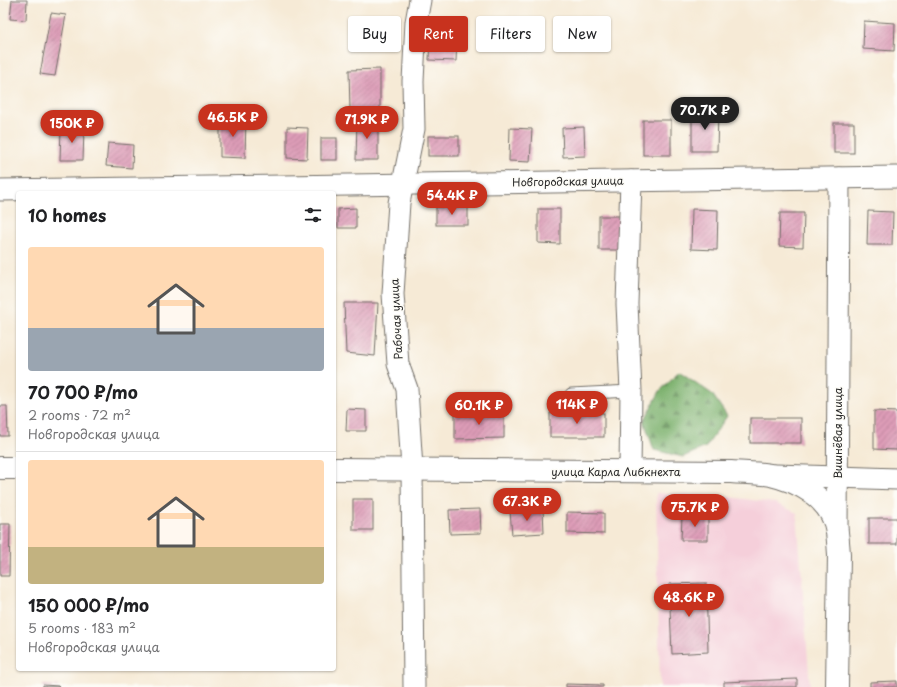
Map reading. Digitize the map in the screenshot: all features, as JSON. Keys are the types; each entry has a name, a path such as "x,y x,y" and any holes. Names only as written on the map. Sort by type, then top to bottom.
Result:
{"main road":[{"path":"0,468 16,468"},
{"name":"улица Карла Либкнехта","path":"336,469 630,470 731,472 769,475"},
{"path":"769,475 783,478 809,490 828,509 834,521 837,533"},
{"name":"Вишнёвая улица","path":"837,533 839,554 837,687"}],"street":[{"name":"Рабочая улица","path":"414,687 412,469 407,390 398,364 393,294 399,203 414,129 413,80 416,22 420,0"},
{"name":"Новгородская улица","path":"0,190 897,177"},
{"name":"Вишнёвая улица","path":"837,533 839,178"},
{"path":"630,470 631,391 627,304 631,181"},
{"name":"улица Карла Либкнехта","path":"769,475 897,479"}],"lane":[{"path":"571,394 631,391"}],"shaded area":[{"path":"656,493 729,497 775,503 797,513 810,687 660,687"}],"green space":[{"path":"679,371 712,394 727,416 706,447 683,457 654,450 644,421 660,391"}],"building":[{"path":"12,0 27,0 26,20 10,19"},
{"path":"51,13 66,15 55,76 40,74"},
{"path":"864,21 895,23 894,51 863,49"},
{"path":"429,52 456,52 456,61 429,60"},
{"path":"380,69 380,110 350,111 349,70"},
{"path":"692,111 718,112 717,151 692,151"},
{"path":"220,118 246,118 245,158 220,157"},
{"path":"357,120 378,120 378,160 356,160"},
{"path":"643,120 671,120 671,155 643,155"},
{"path":"834,123 854,123 854,153 834,153"},
{"path":"287,127 308,128 307,159 287,158"},
{"path":"584,127 585,156 563,157 562,128"},
{"path":"61,128 84,129 83,160 60,160"},
{"path":"510,128 532,129 530,162 509,161"},
{"path":"428,136 459,136 459,156 428,156"},
{"path":"321,138 337,138 337,160 321,160"},
{"path":"108,143 133,145 132,168 106,166"},
{"path":"436,207 468,207 468,225 436,225"},
{"path":"356,208 356,228 338,228 338,209"},
{"path":"538,209 560,209 560,244 538,243"},
{"path":"692,209 718,210 717,250 691,249"},
{"path":"868,211 893,212 892,245 867,245"},
{"path":"780,213 804,213 803,247 779,246"},
{"path":"599,216 620,216 620,250 599,250"},
{"path":"344,303 378,303 375,356 346,353"},
{"path":"0,406 7,406 8,436 0,436"},
{"path":"347,409 366,410 366,431 346,431"},
{"path":"874,411 897,412 897,450 874,449"},
{"path":"455,413 504,413 504,438 455,439"},
{"path":"550,413 604,413 604,437 550,437"},
{"path":"750,418 801,418 801,443 750,443"},
{"path":"353,499 373,499 373,530 353,530"},
{"path":"543,508 544,533 512,535 510,511"},
{"path":"480,509 481,533 450,534 449,510"},
{"path":"567,512 604,513 604,534 567,533"},
{"path":"682,516 708,516 708,540 681,540"},
{"path":"869,518 897,518 897,544 869,544"},
{"path":"0,524 10,524 9,576 0,576"},
{"path":"706,583 708,652 672,654 669,584"},
{"path":"797,679 797,687 724,687 724,682"},
{"path":"897,681 897,687 870,687 870,682"},
{"path":"566,684 603,685 603,687 566,687"},
{"path":"43,685 59,686 43,687"}]}
